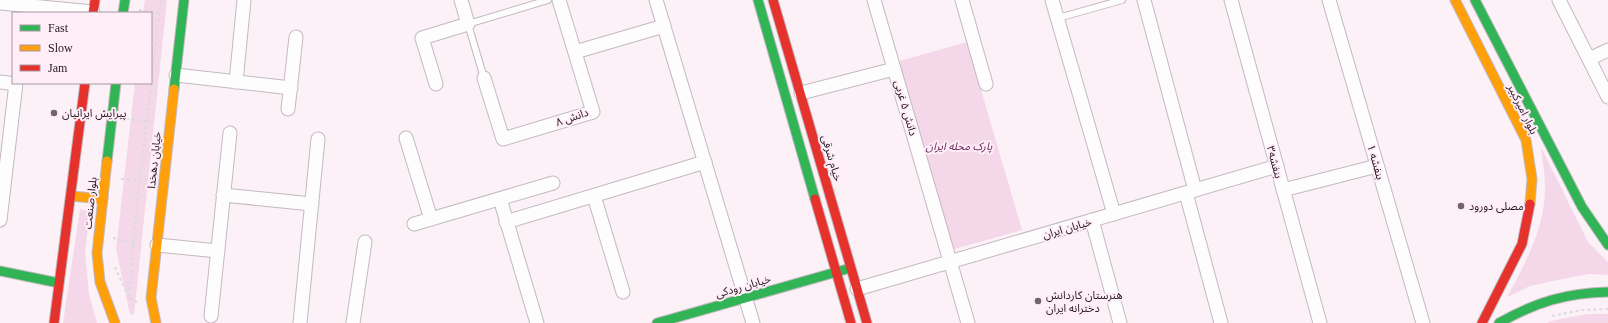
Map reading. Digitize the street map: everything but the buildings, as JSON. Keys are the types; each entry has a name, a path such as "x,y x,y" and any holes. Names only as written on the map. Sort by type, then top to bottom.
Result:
{"main road":[{"path":"123,12 124,0"},
{"name":"خیابان دهخدا","path":"156,323 151,298 184,0"},
{"path":"758,0 851,323"},
{"name":"خیام شرقی","path":"773,0 867,323"},
{"name":"بلوار امیرکبیر","path":"1455,0 1526,140 1532,179 1529,213 1522,244 1482,323"},
{"name":"بلوار امیرکبیر","path":"1475,0 1582,207 1608,245"},
{"name":"بلوار صنعت","path":"54,323 85,84"},
{"name":"بلوار صنعت","path":"115,323 100,282 97,253 116,84"},
{"path":"786,97 800,93"},
{"path":"1526,140 1532,139 1543,133"},
{"path":"71,196 103,199"},
{"name":"خیابان رودکی","path":"657,323 851,268"},
{"path":"0,271 59,283"},
{"path":"1499,323 1523,309 1549,299 1586,292 1608,292"}],"street":[{"path":"236,82 244,0"},
{"path":"436,84 422,38 468,24 461,0"},
{"name":"دانش ۸","path":"484,78 503,139 593,112 559,0"},
{"path":"656,0 753,323"},
{"name":"دانش ۵ غربی","path":"874,0 968,323"},
{"path":"962,0 986,84"},
{"path":"1052,0 1114,214"},
{"path":"1144,0 1221,323"},
{"name":"بنفشه۳","path":"1231,0 1320,323"},
{"name":"بنفشه ۱","path":"1329,0 1423,323"},
{"path":"1559,0 1608,97"},
{"path":"0,2 25,6 94,8"},
{"path":"575,52 664,26"},
{"path":"288,109 296,37"},
{"path":"1589,60 1608,50"},
{"path":"800,93 894,69"},
{"path":"176,75 291,88"},
{"path":"0,82 12,84"},
{"path":"0,220 16,84"},
{"path":"211,316 230,133"},
{"path":"406,138 431,219"},
{"path":"300,323 318,139"},
{"path":"506,222 705,162"},
{"name":"خیابان ایران","path":"857,289 1277,166"},
{"path":"1283,190 1377,166"},
{"path":"414,224 553,183"},
{"path":"223,195 312,204"},
{"path":"594,196 623,292"},
{"path":"500,199 537,323"},
{"path":"1092,220 1120,323"},
{"path":"353,323 366,242"},
{"path":"157,245 218,251"}],"lane":[{"path":"484,78 468,24 548,0"},
{"path":"1058,18 1122,0"}],"path":[{"path":"152,67 161,0"},
{"path":"135,10 151,12"},
{"path":"152,12 159,13"},
{"path":"114,263 115,270 129,298 139,180 150,84"},
{"path":"112,116 147,121"},
{"path":"105,176 114,179 139,180"},
{"path":"112,244 111,237 134,243"},
{"path":"1547,317 1581,310 1608,310"}],"green space":[{"path":"145,0 167,0 134,315 130,314 116,249 135,84 152,84 152,12 143,12"},
{"name":"پارک محله ایران","path":"967,42 1022,230 951,250 896,62"},
{"path":"1541,147 1588,242 1608,262 1608,275 1589,274 1562,279 1530,286 1507,297 1534,243 1542,214 1545,175"},
{"path":"80,209 90,211 85,254 89,294 97,323 63,323"},
{"path":"1588,314 1608,314 1608,323 1547,323 1555,320"}],"traffic: fast":[{"path":"123,12 125,0"},
{"path":"174,89 184,0"},
{"path":"758,0 815,199"},
{"path":"1475,0 1582,207 1608,245"},
{"path":"107,161 116,84"},
{"path":"657,323 847,269"},
{"path":"0,271 59,283"},
{"path":"1499,323 1526,309 1552,300 1578,294 1608,292"}],"traffic: slow":[{"path":"1455,0 1526,140 1532,179 1530,204"},
{"path":"156,323 151,298 174,89"},
{"path":"107,161 97,253 100,282 115,323"},
{"path":"71,196 103,199"}],"traffic: jam":[{"path":"93,12 95,0"},
{"path":"773,0 867,323"},
{"path":"54,323 85,84"},
{"path":"815,199 851,323"},
{"path":"1482,323 1522,244 1530,204"}],"place":[{"name":"پیرایش ایرانیان","path":"54,113"},
{"name":"مصلی دورود","path":"1461,206"},
{"name":"هنرستان کاردانش دخترانه ایران","path":"1038,301"}]}
